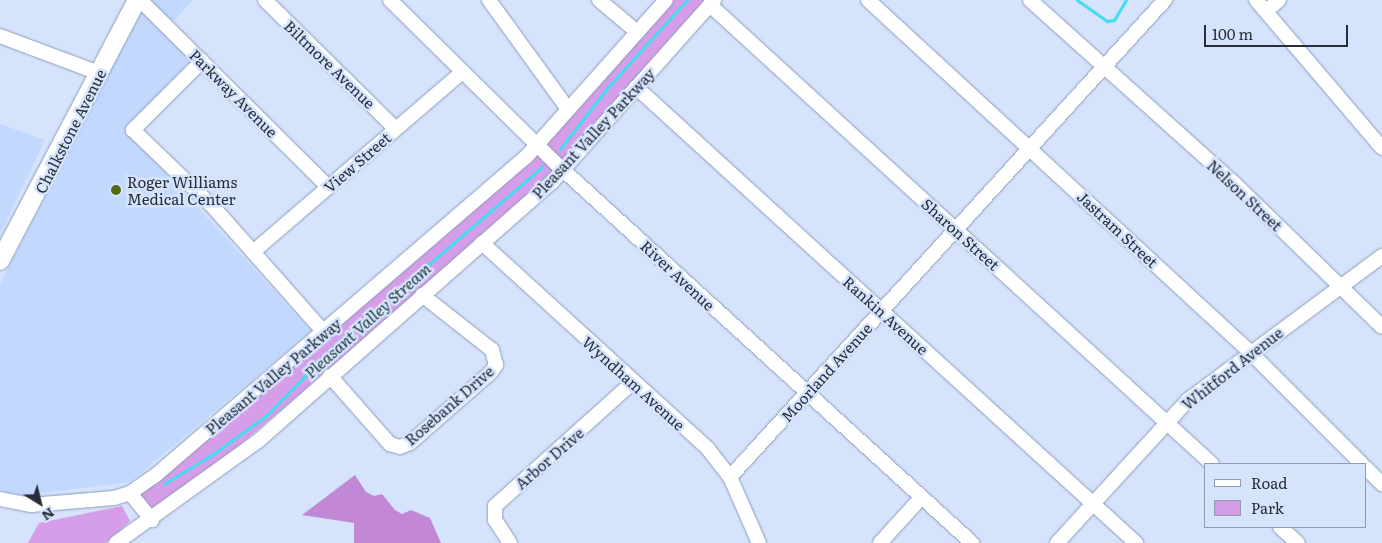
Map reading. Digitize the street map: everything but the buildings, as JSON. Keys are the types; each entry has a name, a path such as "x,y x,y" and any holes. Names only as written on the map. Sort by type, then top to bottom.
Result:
{"main road":[{"name":"Chalkstone Avenue","path":"0,261 138,0"}],"street":[{"name":"Parkway Avenue","path":"138,0 328,187"},
{"name":"Biltmore Avenue","path":"265,0 396,128"},
{"name":"River Avenue","path":"390,0 537,146 972,543"},
{"path":"489,0 568,109"},
{"path":"599,0 637,32"},
{"name":"Pleasant Valley Parkway","path":"130,493 156,475 324,332 537,146 666,0"},
{"name":"Jastram Street","path":"868,0 1030,147 1250,352 1361,463"},
{"path":"1030,0 1103,67 1165,0"},
{"path":"1256,0 1382,148"},
{"path":"1266,11 1279,0"},
{"name":"Pleasant Valley Parkway","path":"116,543 152,520 258,441 563,170 712,3"},
{"name":"Sharon Street","path":"712,3 955,230 1211,463"},
{"path":"0,36 99,73"},
{"path":"202,61 133,130 215,209 324,332"},
{"name":"Moorland Avenue","path":"730,477 1103,67"},
{"name":"Nelson Street","path":"1103,67 1234,183 1382,327"},
{"name":"View Street","path":"253,252 462,72"},
{"name":"Rankin Avenue","path":"636,87 1136,543"},
{"name":"Wyndham Avenue","path":"482,243 708,449 730,477 759,543"},
{"name":"Whitford Avenue","path":"1058,543 1188,400 1250,352 1382,256"},
{"name":"Rosebank Drive","path":"330,376 390,444 400,447 410,444 484,379 496,365 492,350 422,295"},
{"name":"Arbor Drive","path":"510,543 494,520 495,506 633,382"},
{"path":"1367,469 1382,484"},
{"path":"0,500 32,505 114,498 130,493 152,520"},
{"path":"880,543 921,498"},
{"path":"1281,528 1298,543"}],"shaded area":[{"name":"Roger Williams Medical Center","path":"134,0 193,0 168,27 196,59 168,84 136,133 122,125 311,331 130,482 26,495 9,493 0,490 0,284 94,103 84,95"},
{"path":"0,124 45,140 0,234"},
{"path":"355,475 366,492 374,496 382,494 395,510 402,514 411,510 430,518 441,543 354,543 354,523 302,515"}],"green space":[{"path":"669,0 714,0 563,169 152,520 137,488 537,146"},
{"path":"122,506 130,521 106,543 28,543 39,523"}],"waterway":[{"name":"Pleasant Valley Stream","path":"560,149 608,87 687,0"},
{"name":"Pleasant Valley Stream","path":"1077,0 1107,21 1114,20 1126,0"},
{"name":"Pleasant Valley Stream","path":"164,484 213,454 267,415 336,344 542,167"}],"place":[{"name":"Roger Williams Medical Center","path":"116,190"}]}
